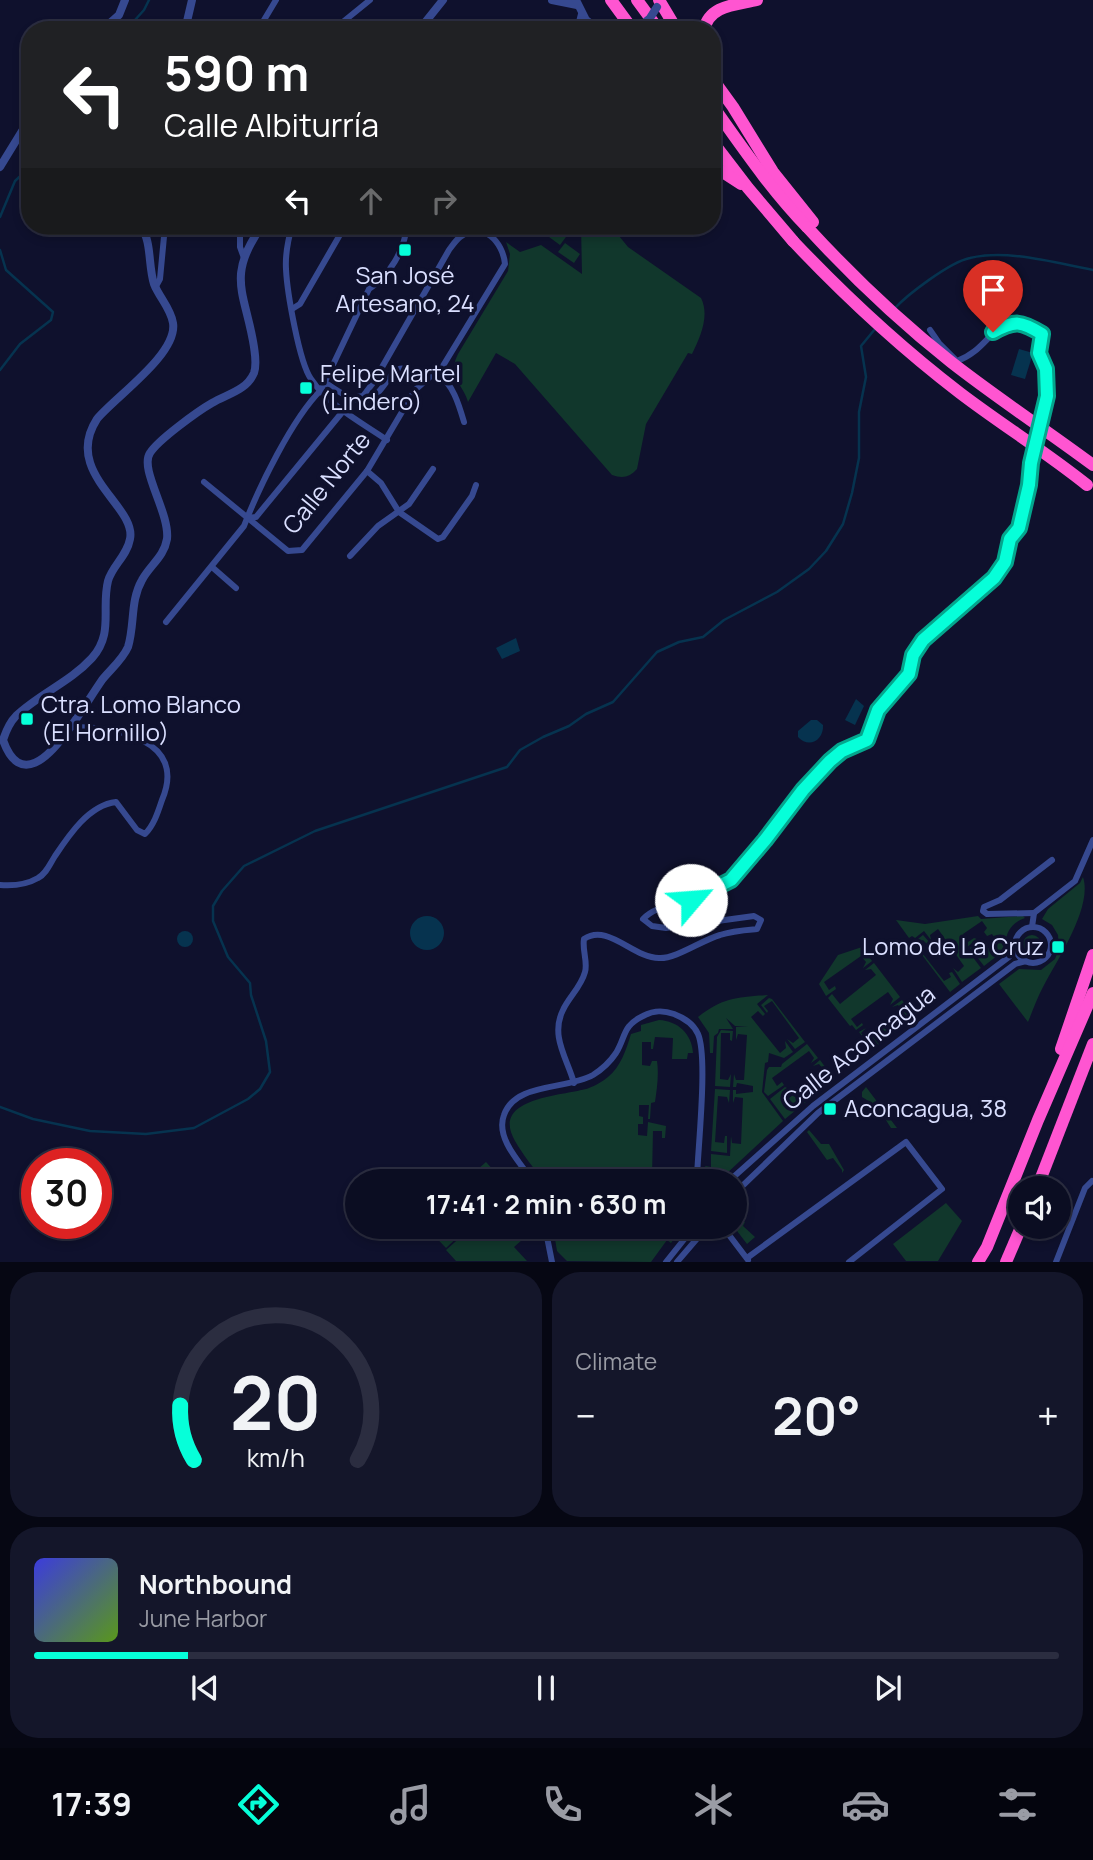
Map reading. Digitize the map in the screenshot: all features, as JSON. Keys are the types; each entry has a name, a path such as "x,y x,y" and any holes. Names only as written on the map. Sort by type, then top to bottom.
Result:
{"highway":[{"path":"611,0 627,21"},
{"path":"637,0 652,21"},
{"path":"706,21 715,11 757,0"},
{"path":"658,2 671,21"},
{"path":"721,90 810,225 954,354 1093,454"},
{"path":"721,118 757,168 879,299 950,362 1093,465"},
{"path":"721,153 793,242 885,332 961,394 1091,489"},
{"path":"721,172 748,188"},
{"path":"1038,1119 1093,955"},
{"path":"978,1262 987,1247 1038,1119 1093,993"},
{"path":"1042,1176 1093,1044"},
{"path":"1006,1262 1016,1239"}],"street":[{"path":"112,21 118,15 125,0"},
{"path":"187,21 192,0"},
{"path":"263,21 276,0"},
{"path":"345,21 370,0"},
{"path":"426,21 443,0"},
{"path":"552,0 576,2 581,14 588,21"},
{"path":"646,21 658,2"},
{"path":"579,21 581,14"},
{"path":"0,167 21,133"},
{"path":"145,235 151,274 155,288 173,322 173,334 156,360 97,419 88,443 90,459 99,482 128,522 131,534 126,551 108,581 107,628 94,656 9,724 3,740 16,763 31,764 46,758 126,651 131,634 133,601 143,579 161,558 167,540 166,517 149,477 146,462 150,453 191,416 213,402 239,391 248,383 254,371 256,361 239,279 244,259 257,235"},
{"path":"155,288 160,279 164,235"},
{"path":"240,235 244,259"},
{"path":"289,235 286,247 286,270 302,363 327,398 387,440"},
{"path":"292,309 300,304 340,235"},
{"path":"166,622 244,526 273,464 310,402 321,390 369,289 383,279 405,243 406,235"},
{"path":"351,398 363,396 373,383 449,250 464,235"},
{"path":"464,422 459,402 444,378 438,374 505,264 504,251 490,235"},
{"path":"574,1083 570,1066 562,1056 557,1031 562,1011 586,970 584,939 592,934 603,934 639,953 659,958 722,934 757,929 761,920 754,916 666,928 652,926 643,919 651,911 691,900 731,880 803,790 830,761 842,751 867,740 878,710 909,674 913,655 923,640 994,578 1005,562 1010,539 1019,528 1047,396 1046,369 1039,353 1042,334 1025,324 1009,323 993,332 974,352 957,361 930,330"},
{"path":"324,383 351,398 363,401 373,398 381,391 396,369 405,369 421,384"},
{"name":"Calle Norte","path":"247,518 288,551 302,550 367,471 421,384 438,374"},
{"path":"204,482 247,518 256,517 351,398"},
{"path":"350,556 378,526 409,504 433,470"},
{"path":"367,471 381,483 399,512 438,539 443,537 472,496 476,485"},
{"path":"212,567 236,588"},
{"path":"0,885 15,886 38,878 67,839 96,809 107,803 116,802 137,830 145,834 151,828 168,787 169,772 165,760 152,747 119,731 71,727"},
{"path":"1052,860 983,911 987,914 1034,913 1075,881 1093,840"},
{"path":"1032,926 1034,913"},
{"path":"1032,926 1043,930 1051,945 1043,960 1031,962 1021,958 1015,948 1015,942 1021,931 1032,926"},
{"name":"Calle Aconcagua","path":"742,1169 813,1106 1010,956 1015,948"},
{"name":"Calle Aconcagua","path":"747,1181 818,1113 1015,964 1026,961"},
{"path":"525,1169 506,1142 502,1131 504,1114 510,1104 525,1094 574,1083 592,1075 607,1064 616,1053 624,1032 640,1017 664,1011 683,1018 694,1026 703,1051 697,1169"},
{"path":"732,1239 748,1260 906,1142 942,1189 849,1262"},
{"path":"1056,1262 1085,1188 1092,1181"},
{"path":"547,1239 551,1261"},
{"path":"666,1262 684,1239"},
{"path":"677,1262 697,1239"}],"green space":[{"path":"546,235 567,235 560,245"},
{"path":"581,235 618,235 628,247 701,298 704,305 703,327 695,348 692,354 688,353 646,424 637,469 626,476 612,475 515,364 496,353 468,402 454,375 458,354 508,271 510,254 506,242 520,252 541,245 582,274"},
{"path":"565,243 580,254 574,263 558,252"},
{"path":"1083,877 1085,889 1078,918 1028,1022 999,984 1019,969 1041,970 1055,959 1059,949 1058,935 1052,925 1042,919 1048,909 1080,883"},
{"path":"978,916 981,919 1025,918 1009,930 1006,949 984,966 970,948 978,942 974,948 980,955 997,941 992,934 987,936 984,932 987,928 982,921 963,934 968,942 977,939 966,948 981,968 962,982 953,968 958,972 964,966 938,929 930,935 931,940 924,931 915,938 909,938 896,920 925,924"},
{"path":"923,935 930,943 928,945 923,940 916,945 944,981 951,977 949,973 952,972 960,984 950,992 913,943"},
{"path":"1028,935 1036,935 1041,944 1039,951 1028,953 1023,948 1023,940"},
{"path":"862,947 872,961 863,968 866,962 861,956 824,982 829,990 835,986 836,989 826,996 819,984 838,955"},
{"path":"874,963 900,997 890,1005 893,999 888,992 851,1019 857,1027 862,1023 863,1025 856,1030 828,998 832,994 840,1004 876,975 871,969 865,970"},
{"path":"768,995 757,1004 765,1014 763,1016 758,1011 751,1017 780,1053 786,1048 785,1041 793,1052 784,1058 769,1053 768,1062 765,1063 762,1092 783,1121 731,1169 707,1169 705,1166 711,1167 711,1154 730,1156 731,1136 732,1143 741,1144 743,1098 735,1097 733,1103 733,1090 736,1090 736,1094 753,1092 753,1086 737,1083 736,1087 733,1087 734,1074 736,1080 744,1080 747,1035 738,1034 736,1040 736,1027 748,1027 735,1026 726,1018 733,1029 719,1029 714,1036 713,1053 710,1053 709,1033 698,1017 715,1006 747,997"},
{"path":"769,998 772,999 805,1042 795,1049 787,1039 793,1043 799,1038 772,1001 764,1006 767,1013 761,1005"},
{"path":"902,1000 913,1015 910,1014 897,1024 900,1029 872,1049 859,1032 866,1028 861,1033 867,1040 903,1011 898,1005 892,1007"},
{"path":"659,1020 678,1026 687,1034 693,1053 688,1053 687,1059 672,1059 673,1038 655,1037 653,1049 651,1042 642,1042 642,1065 650,1066 652,1061 657,1061 658,1076 650,1119 649,1105 639,1105 639,1116 643,1117 643,1124 638,1124 638,1135 647,1136 648,1122 666,1126 665,1138 662,1138 662,1131 653,1131 652,1169 534,1169 515,1141 510,1126 512,1115 534,1101 589,1088 601,1082 613,1073 620,1063 631,1034 641,1031 641,1025"},
{"path":"721,1030 733,1031 732,1041 730,1033 721,1033 720,1079 728,1080 731,1074 730,1087 715,1086 717,1037"},
{"path":"807,1044 818,1058 811,1063 814,1058 809,1051 772,1078 777,1086 782,1082 784,1085 768,1096 764,1092 769,1067 781,1067"},
{"path":"820,1060 834,1079 785,1119 770,1099 785,1087 787,1088 782,1092 788,1099 824,1070 819,1064 813,1066"},
{"path":"866,1087 897,1128 891,1128 877,1106 862,1097"},
{"path":"715,1089 730,1090 729,1103 727,1097 718,1096 715,1142 724,1143 727,1136 727,1153 711,1151"},
{"path":"809,1130 821,1144 829,1144 844,1170 842,1173 833,1158 827,1160 807,1132"},
{"path":"486,1162 492,1169 478,1169"},
{"path":"946,1203 962,1221 938,1261 906,1261 893,1244"},
{"path":"747,1230 755,1237 747,1244 743,1239 747,1239"},
{"path":"437,1239 455,1239 446,1248"},
{"path":"458,1239 521,1239 514,1247 527,1261 456,1261 446,1250"},
{"path":"555,1239 674,1239 671,1243 667,1240 651,1262 567,1261 557,1251"}],"water":[{"path":"1019,349 1033,353 1025,379 1011,375"},
{"path":"516,638 520,651 502,659 496,648"},
{"path":"856,699 864,706 855,725 845,720"},
{"path":"811,720 817,720 823,725 821,735 815,741 802,741 798,737 798,731"},
{"path":"427,916 439,921 444,933 439,945 427,950 415,945 410,933 415,921"},
{"path":"182,931 188,931 193,939 191,945 182,947 177,942 177,936"}],"waterway":[{"path":"134,21 149,0"},
{"path":"0,217 15,181 21,175"},
{"path":"0,250 6,270 53,312 51,320 20,344 0,370"},
{"path":"894,309 930,279 970,258 1016,256 1093,270"},
{"path":"0,1107 33,1119 90,1131 146,1134 194,1128 248,1099 260,1089 270,1072 266,1041 251,995 250,983 228,957 213,921 213,906 222,891 244,866 315,831 507,767 520,750 613,702 657,652 679,642 703,637 724,620 777,592 809,569 826,551 843,524 852,493 859,458 859,412 866,377 861,346 875,329"}],"place":[{"name":"San José Artesano, 24","path":"405,250"},
{"name":"Felipe Martel (Lindero)","path":"306,388"},
{"name":"Ctra. Lomo Blanco (El Hornillo)","path":"27,719"},
{"name":"Lomo de La Cruz","path":"1058,947"},
{"name":"Aconcagua, 38","path":"830,1109"}],"route":[{"path":"691,900 731,880 803,790 830,761 842,751 867,740 878,710 909,674 913,655 923,640 994,578 1005,562 1010,539 1019,528 1029,485 1031,463 1047,396 1046,369 1039,353 1042,334 1025,324 1009,323 993,332"}]}
